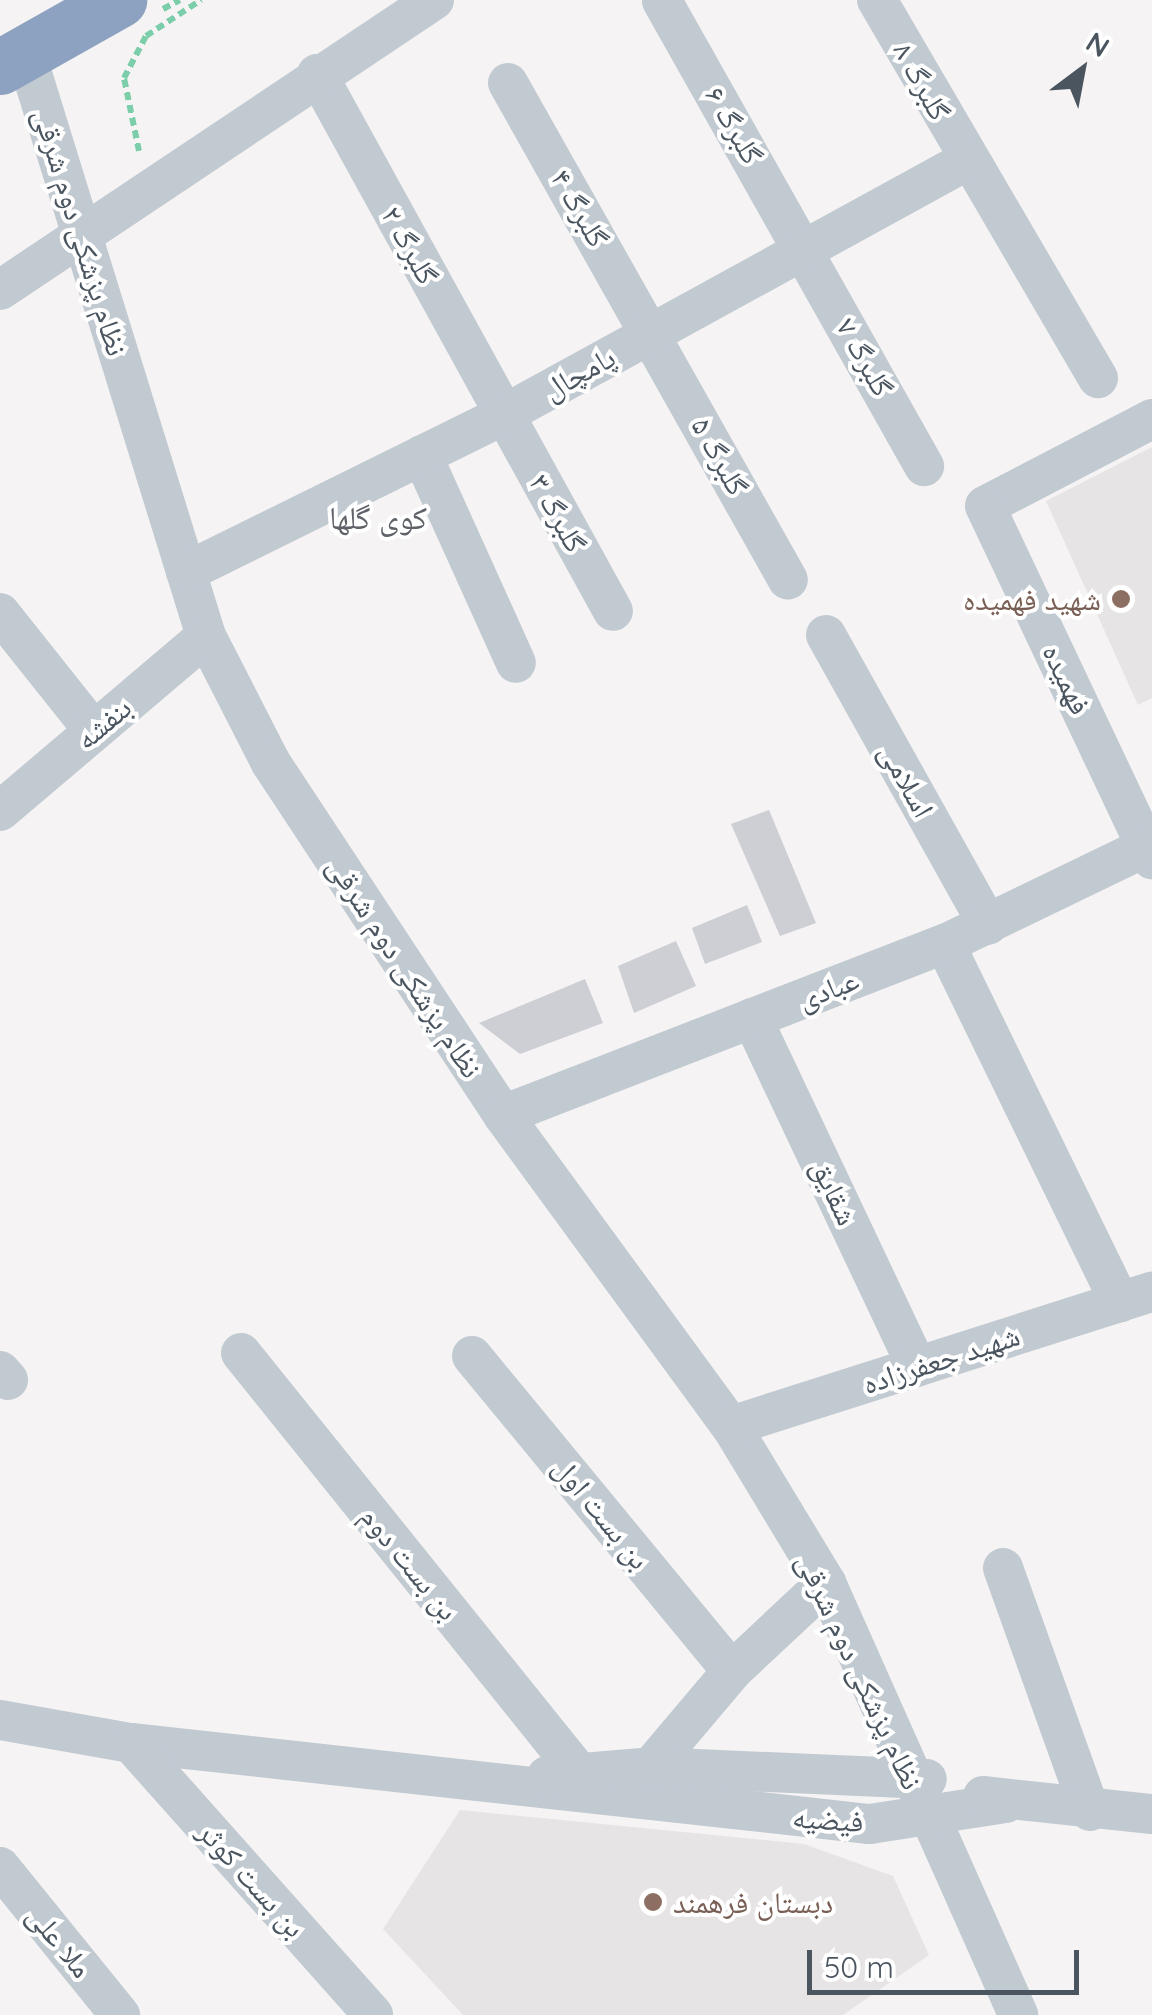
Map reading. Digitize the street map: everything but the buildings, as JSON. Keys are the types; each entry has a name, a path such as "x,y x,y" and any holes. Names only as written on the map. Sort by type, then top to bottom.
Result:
{"highway":[{"path":"12,59 119,0"}],"street":[{"path":"0,290 317,74 434,0"},
{"name":"گلبرگ ۶","path":"662,0 806,249"},
{"name":"گلبرگ ۸","path":"877,0 966,162 1098,378"},
{"name":"نظام پزشکی دوم شرقی","path":"12,59 82,236 206,636 270,763 503,1115 731,1426 826,1582 905,1772 1018,2015"},
{"name":"گلبرگ ۲","path":"317,74 503,415"},
{"name":"گلبرگ ۴","path":"508,83 653,333"},
{"name":"پامچال","path":"186,572 503,415 966,162"},
{"name":"گلبرگ ۷","path":"806,249 924,466"},
{"name":"گلبرگ ۵","path":"653,333 788,580"},
{"name":"گلبرگ ۳","path":"503,415 613,611"},
{"name":"فهمیده","path":"1149,853 985,506 1152,420"},
{"path":"422,455 516,663"},
{"path":"0,612 94,730"},
{"name":"اسلامی","path":"826,635 988,925"},
{"name":"بنفشه","path":"0,811 206,636"},
{"name":"عبادی","path":"503,1115 945,944 1149,853"},
{"path":"945,944 1136,1298"},
{"name":"شقایق","path":"752,1018 917,1367"},
{"name":"شهید جعفرزاده","path":"731,1426 1136,1298"},
{"name":"بن بست دوم","path":"241,1353 579,1773"},
{"name":"بن بست اول","path":"472,1356 732,1672"},
{"path":"1003,1568 1090,1812"},
{"path":"651,1766 732,1672 826,1582"},
{"name":"فیضیه","path":"4,1718 131,1743 870,1824 1005,1803"},
{"name":"بن بست کوثر","path":"131,1743 372,2015"},
{"name":"فیضیه","path":"486,1781 651,1766 905,1772 1005,1803"},
{"path":"1005,1803 1152,1814"},
{"name":"ملا علی","path":"0,1867 120,2015"}],"path":[{"path":"174,172 140,154 124,78 146,36 202,0"}],"shaded area":[{"name":"شهید فهمیده","path":"1152,447 1152,698 1138,705 1046,501"},
{"name":"دبستان فرهمند","path":"460,1810 804,1844 893,1876 929,1955 843,2015 463,2015 383,1929"}],"place":[{"name":"شهید فهمیده","path":"1121,599"},
{"name":"دبستان فرهمند","path":"653,1902"}],"district":[{"name":"کوی گلها","path":"378,517"}]}
